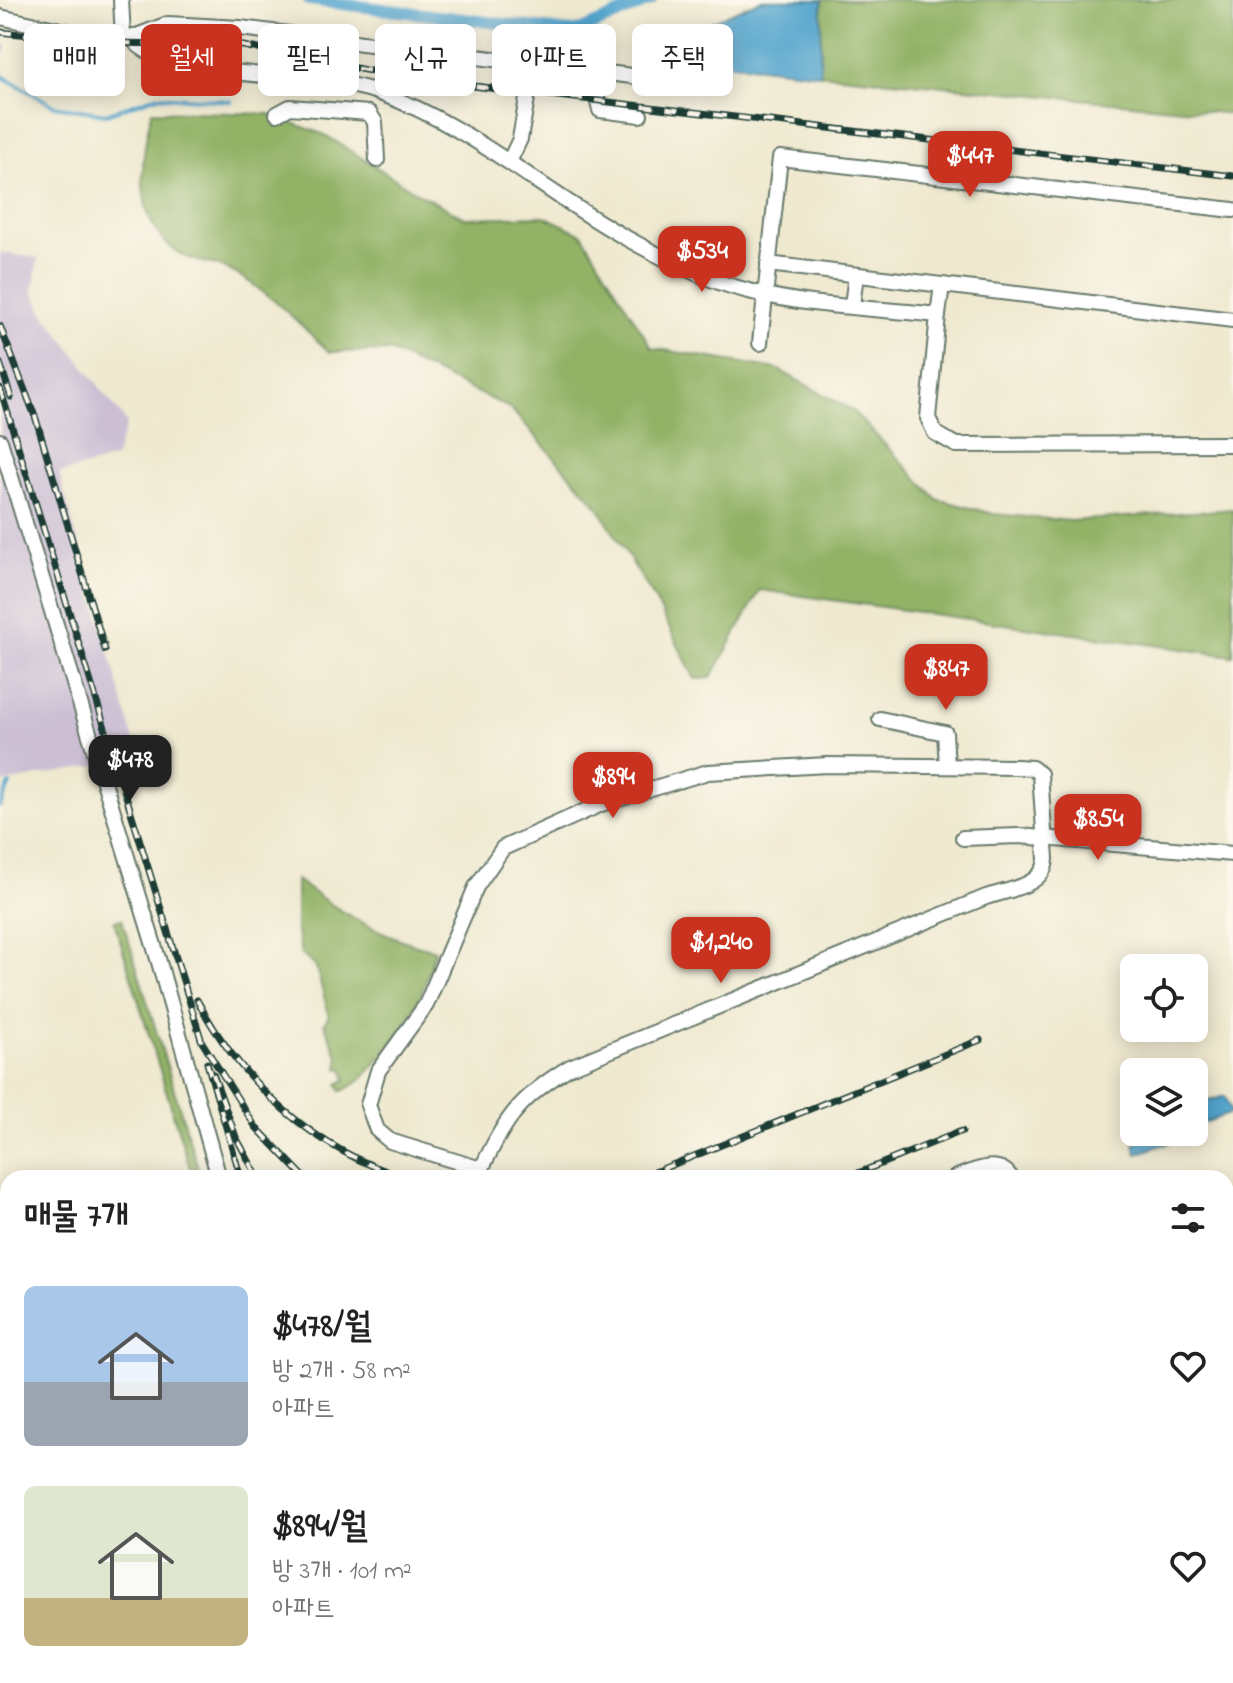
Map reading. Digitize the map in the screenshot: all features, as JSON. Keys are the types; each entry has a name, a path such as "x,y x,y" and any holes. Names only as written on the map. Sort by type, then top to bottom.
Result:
{"street":[{"path":"121,0 129,37 157,58 222,70 346,84 375,91"},
{"path":"0,17 54,31 129,37 168,24 195,24 492,58"},
{"path":"369,113 375,96"},
{"path":"386,96 441,121 510,160 628,239 723,283 765,295 938,315"},
{"path":"510,160 520,139 527,96"},
{"path":"597,96 600,110 640,115"},
{"path":"277,114 290,107 369,113"},
{"path":"369,113 375,122 377,160"},
{"path":"760,343 780,158 1233,210"},
{"path":"768,264 1233,320"},
{"path":"852,305 856,275"},
{"path":"942,285 928,418 935,433 949,443 965,447 1233,444"},
{"path":"0,441 159,962 217,1170"},
{"path":"880,719 935,728 945,733 947,766"},
{"path":"468,1170 390,1141 377,1130 368,1105 378,1071 426,1005 476,887 503,848 601,804 708,772 827,765 1032,768 1040,774 1046,869 1037,879 570,1067 523,1099 503,1124 481,1170"},
{"path":"963,838 1019,836 1233,854"},
{"path":"983,1170 993,1167 1003,1170"}],"shaded area":[{"path":"0,253 38,258 33,292 45,315 127,423 115,458 59,474 139,758 0,783"}],"green space":[{"path":"822,0 1233,0 1233,114 820,74"},
{"path":"152,111 269,114 325,135 421,195 465,218 544,216 582,234 652,348 777,369 852,410 937,499 993,514 1071,521 1233,509 1233,656 760,590 711,678 695,679 657,603 597,505 510,408 390,351 329,352 282,307 242,277 224,267 187,258 166,242 154,227 143,190 144,150"},
{"path":"296,880 362,922 397,938 435,950 420,997 404,1025 384,1054 361,1079 341,1091 338,1084 346,1080 343,1068 338,1069 339,1058 324,1024 329,1015 316,967 301,954 296,927"},
{"path":"122,919 199,1170 191,1170 114,921"}],"water":[{"path":"761,0 822,0 820,74 733,64 733,24 706,24"},
{"path":"1225,1096 1231,1113 1208,1122 1208,1101"},
{"path":"1135,1146 1160,1146 1137,1154"}],"waterway":[{"path":"309,0 569,32 582,30 651,0"},
{"path":"0,54 4,48"},
{"path":"0,75 55,106 106,114 157,96 231,101"},
{"path":"0,806 10,784"}],"railway":[{"path":"0,32 109,43 238,45 406,78 1233,176"},
{"path":"0,326 36,419 105,650"},
{"path":"0,363 11,397"},
{"path":"0,388 202,1042 255,1126 297,1170"},
{"path":"197,1000 236,1059 284,1110 341,1150 384,1170"},
{"path":"660,1170 980,1040"},
{"path":"207,1063 239,1170"},
{"path":"213,1074 236,1137 254,1170"},
{"path":"866,1170 962,1131"}]}
